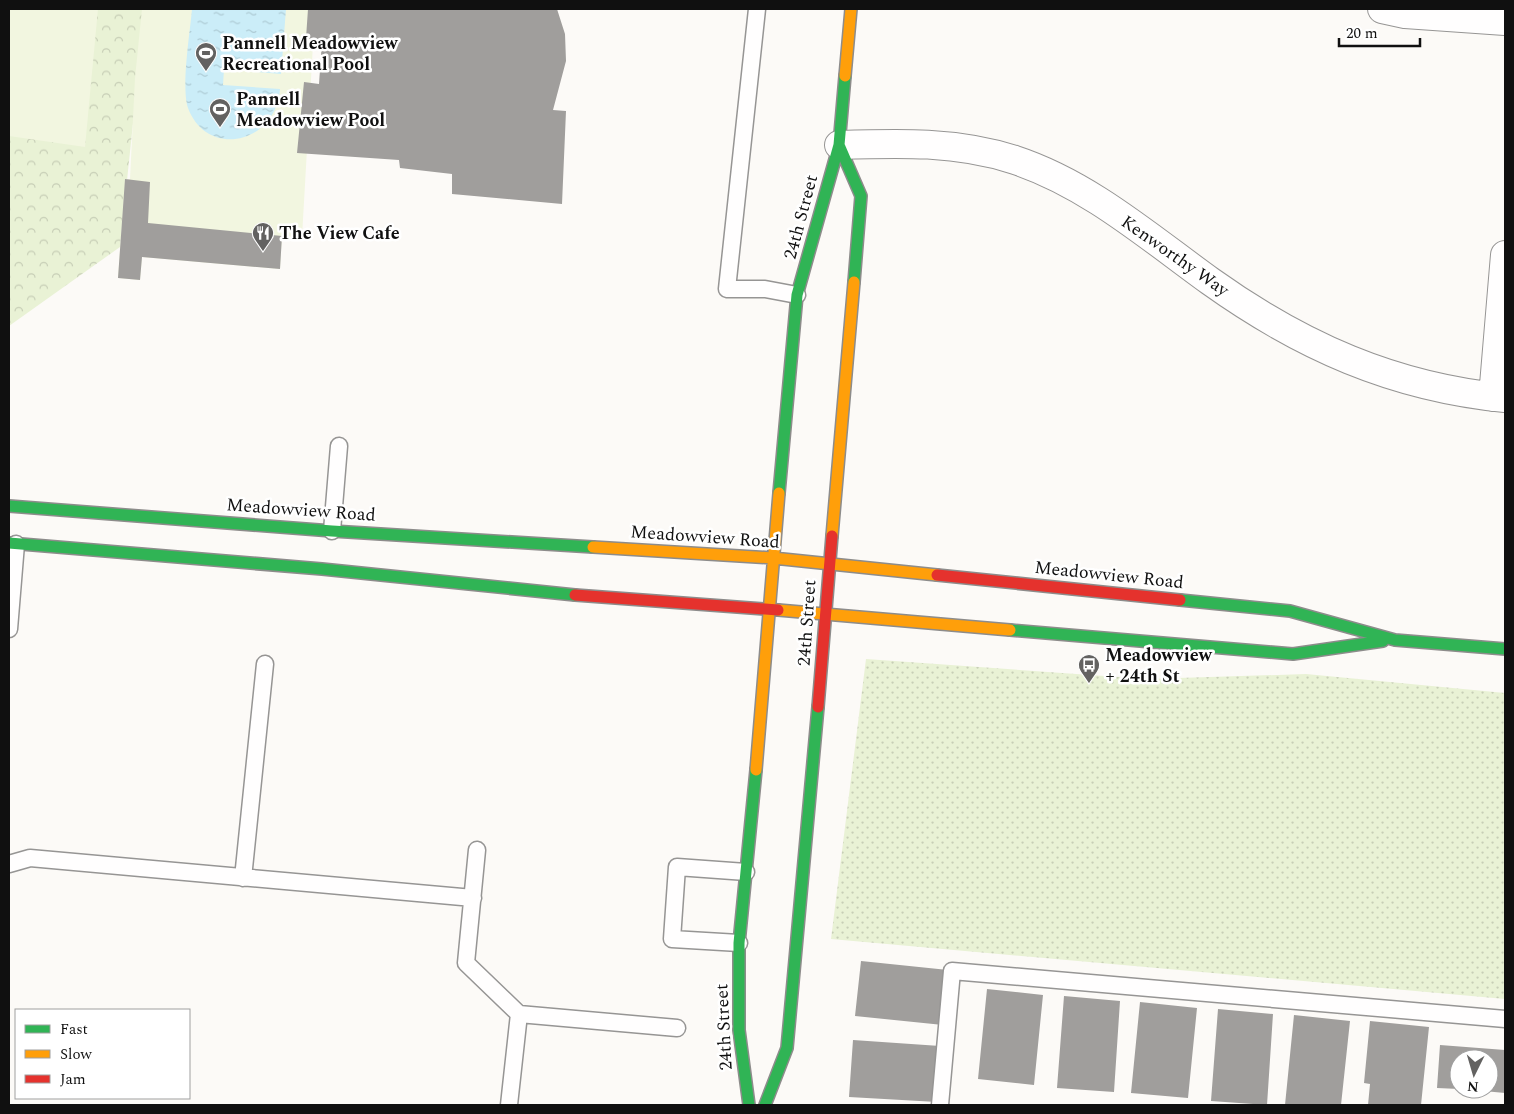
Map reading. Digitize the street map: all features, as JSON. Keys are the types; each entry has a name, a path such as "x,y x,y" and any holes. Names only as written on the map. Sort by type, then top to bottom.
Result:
{"main road":[{"name":"24th Street","path":"748,1105 739,1030 739,944 773,558 798,295 839,145 851,9"},
{"name":"24th Street","path":"766,1105 787,1048 799,932 862,196 839,145"},
{"name":"Meadowview Road","path":"9,506 332,531 773,558 1290,611 1395,640 1505,649"},
{"name":"Meadowview Road","path":"12,544 322,569 584,596 770,608 1294,654 1395,640"}],"street":[{"path":"1382,9 1405,14 1505,21"},
{"name":"Kenworthy Way","path":"839,145 932,143 972,148 1015,160 1075,187 1153,238 1265,319 1315,346 1368,368 1414,381 1499,397"},
{"path":"1499,397 1505,255"}],"lane":[{"path":"757,9 727,289 765,289 798,295"},
{"path":"332,531 339,446"},
{"path":"9,628 12,544"},
{"path":"243,878 265,664"},
{"path":"477,850 466,963 519,1014 677,1028"},
{"path":"9,864 30,858 473,898"},
{"path":"739,944 672,940 677,867 746,872"},
{"path":"940,1105 952,971 1505,1019"},
{"path":"509,1105 519,1014"}],"green space":[{"path":"9,9 145,9 120,247 9,326"},
{"path":"9,9 98,9 85,147 9,136"},
{"name":"Pannell Meadowview Pool","path":"142,9 315,9 302,237 282,236 280,269 142,257 140,280 118,278 125,179 130,179 135,78"},
{"path":"866,659 1147,679 1306,674 1505,693 1505,999 831,939"}],"water":[{"name":"Pannell Meadowview Recreational Pool","path":"192,9 286,9 281,74 224,69 223,85 280,89 276,108 267,122 254,133 240,138 224,139 210,134 197,124 188,108 185,87"}],"building":[{"path":"308,9 557,9 565,34 566,61 553,110 566,111 562,204 452,194 452,174 400,168 399,160 297,153 304,82 319,84 322,41 306,38"},
{"path":"125,179 150,182 148,223 282,236 280,269 142,257 140,280 118,278"},
{"path":"861,961 948,970 943,1025 855,1016"},
{"path":"987,989 1043,995 1034,1085 978,1079"},
{"path":"1064,996 1120,1001 1114,1092 1057,1088"},
{"path":"1140,1002 1197,1008 1188,1098 1131,1093"},
{"path":"1218,1009 1273,1014 1267,1105 1211,1101"},
{"path":"1294,1015 1350,1021 1341,1105 1285,1105"},
{"path":"1370,1021 1429,1027 1421,1105 1368,1105 1370,1084 1364,1083"},
{"path":"853,1040 940,1046 937,1102 849,1097"},
{"path":"1440,1045 1492,1049 1449,1049 1449,1089 1437,1088"},
{"path":"1499,1050 1505,1050 1505,1093 1499,1092"}],"traffic: fast":[{"path":"779,493 797,295 839,145 845,76"},
{"path":"839,145 861,196 854,282"},
{"path":"9,506 332,531 593,547"},
{"path":"9,543 322,569 575,595"},
{"path":"1180,600 1290,611 1395,640 1505,649"},
{"path":"1010,630 1293,654 1383,641"},
{"path":"765,1105 787,1048 818,707"},
{"path":"749,1105 739,1030 739,943 756,770"}],"traffic: slow":[{"path":"845,76 851,9"},
{"path":"832,536 854,282"},
{"path":"756,770 779,493"},
{"path":"593,547 773,558 937,575"},
{"path":"778,610 1010,630"}],"traffic: jam":[{"path":"818,707 832,536"},
{"path":"937,575 1180,600"},
{"path":"575,595 778,610"}],"place":[{"name":"Pannell Meadowview Recreational Pool","path":"206,72"},
{"name":"Pannell Meadowview Pool","path":"220,128"},
{"name":"The View Cafe","path":"263,252"},
{"name":"Meadowview + 24th St","path":"1089,684"}]}
